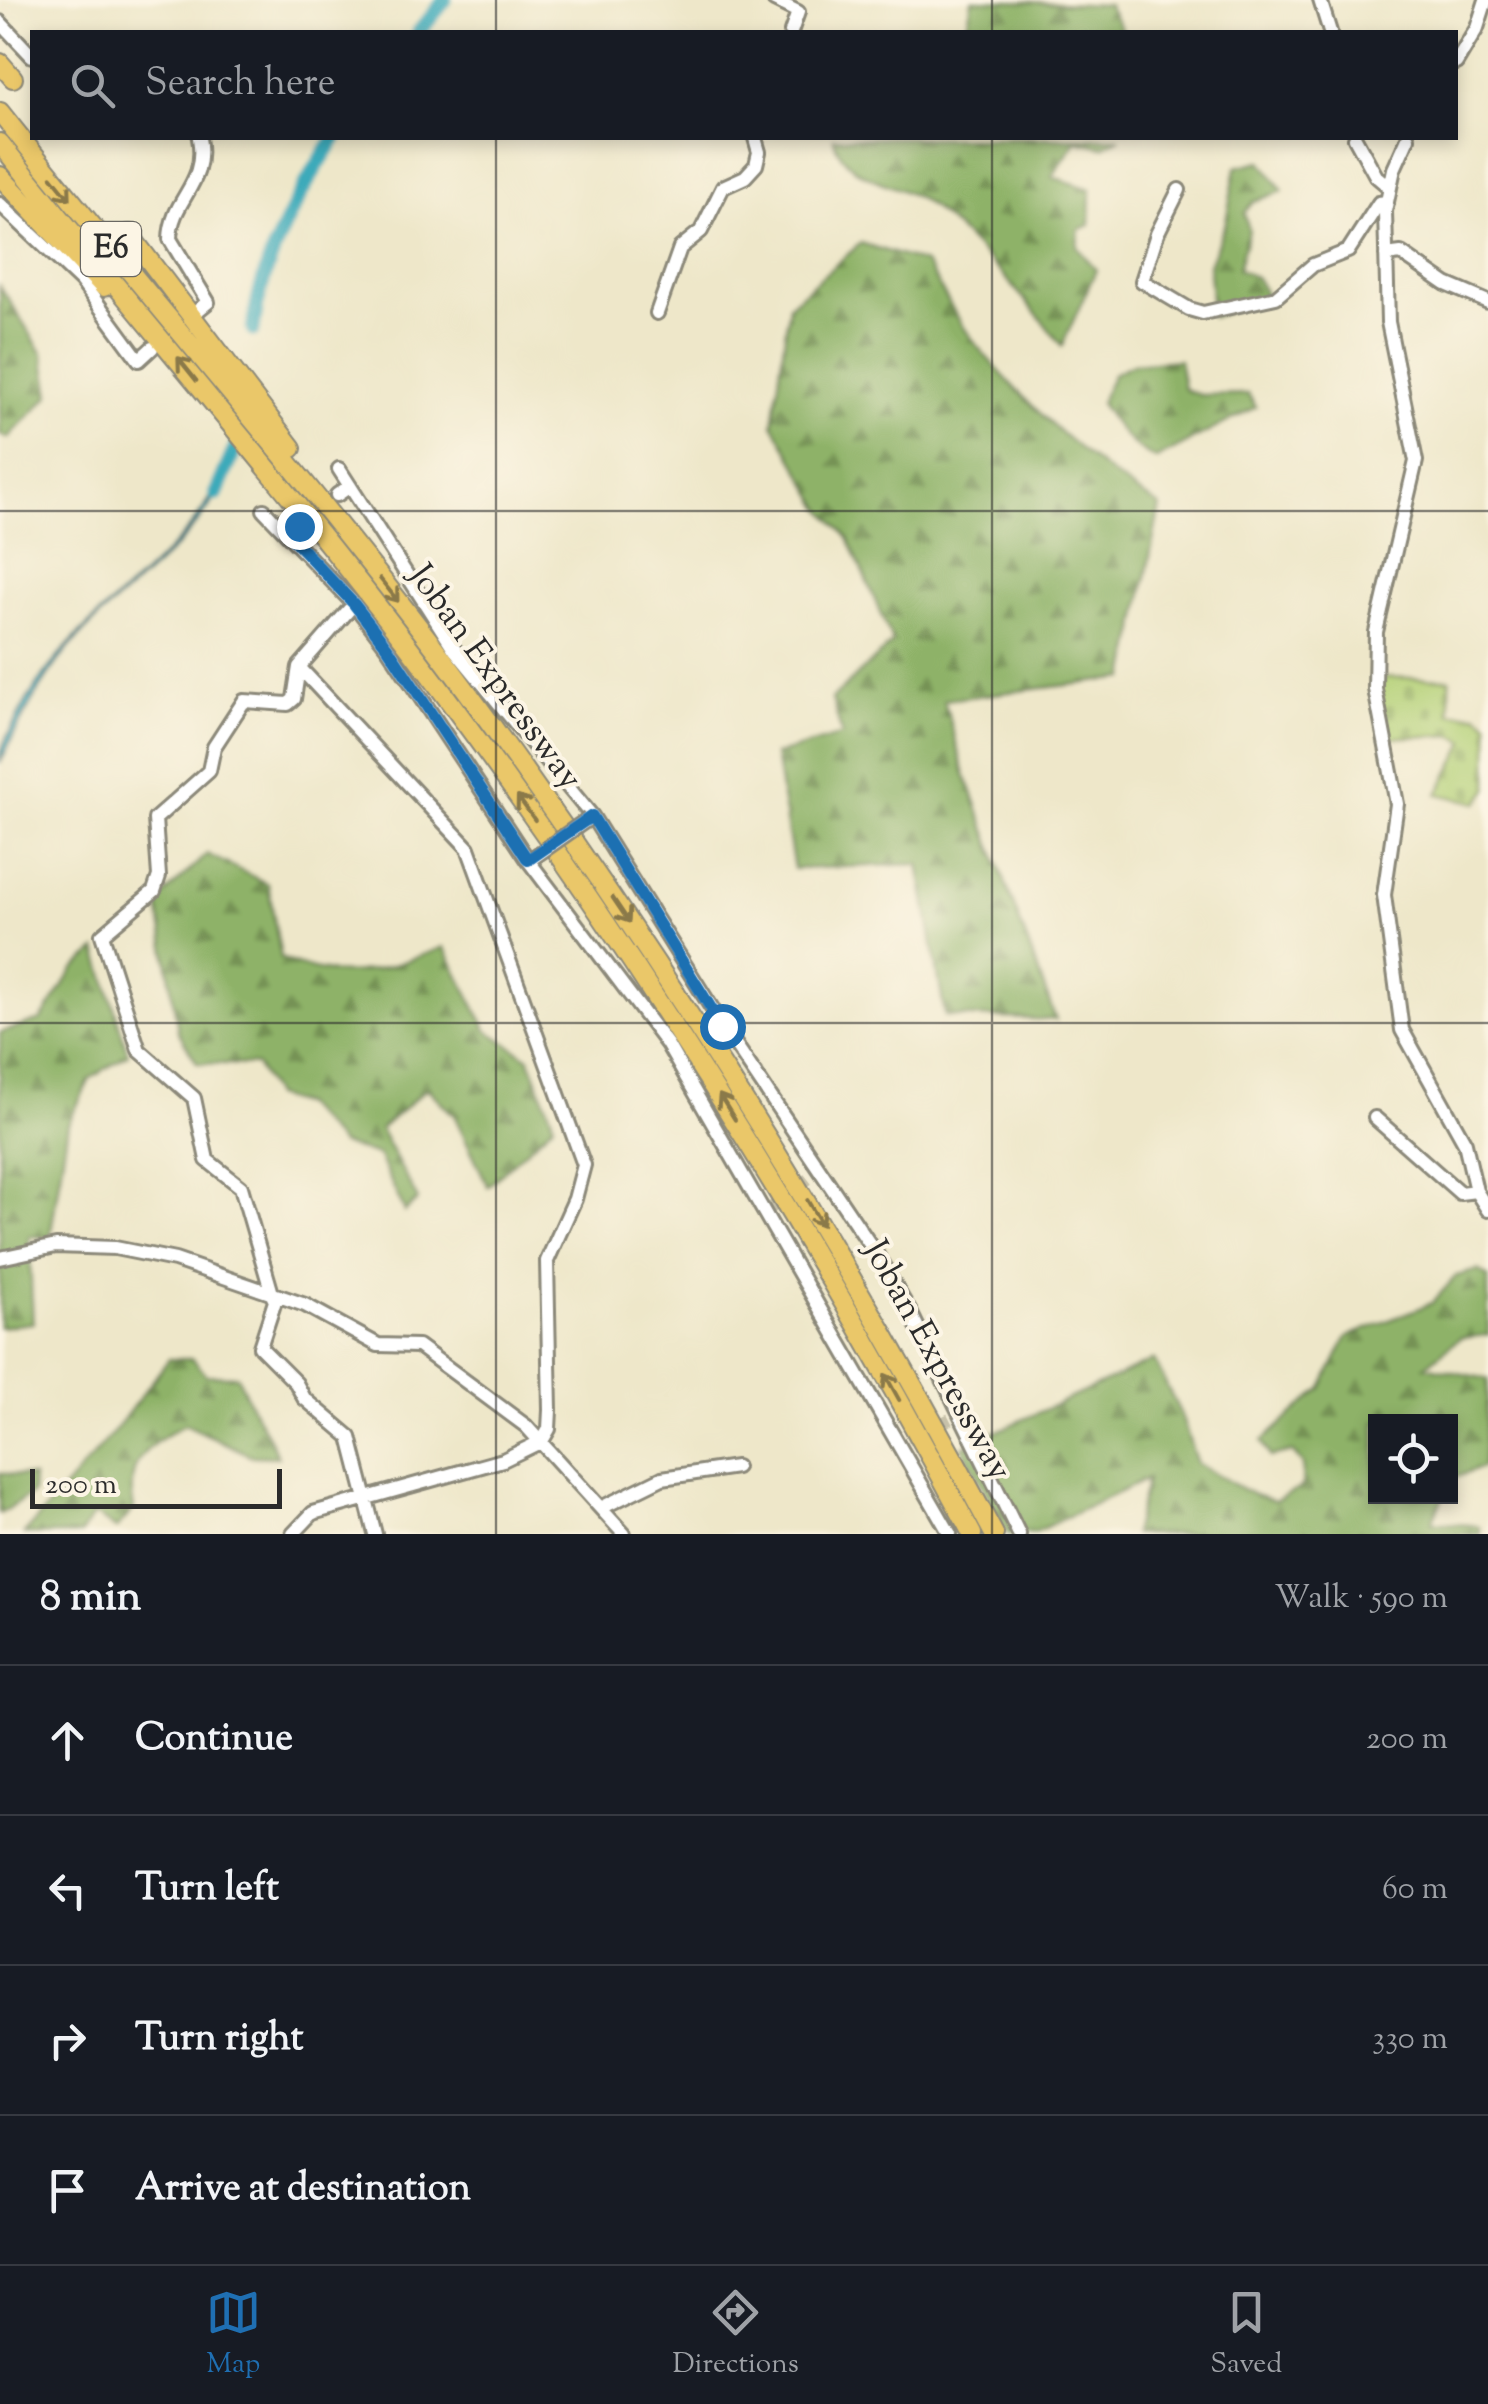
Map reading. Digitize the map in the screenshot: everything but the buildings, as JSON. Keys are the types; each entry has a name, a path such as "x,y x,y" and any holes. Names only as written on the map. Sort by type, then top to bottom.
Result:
{"highway":[{"path":"0,63 13,78"},
{"name":"Joban Expressway","path":"0,112 334,504 571,836 736,1084 842,1259 994,1534"},
{"name":"Joban Expressway","path":"0,142 155,341 254,450 450,702 625,950 817,1256 972,1534"},
{"path":"0,176 155,341"},
{"path":"129,234 227,377"}],"street":[{"path":"774,0 798,12 793,30"},
{"path":"1320,0 1329,30"},
{"path":"1458,60 1477,28 1486,0"},
{"path":"0,22 30,54"},
{"path":"197,310 208,302 170,239 174,218 200,170 199,140"},
{"path":"657,313 680,248 701,231 723,186 745,176 756,164 759,152 756,140"},
{"path":"1355,140 1388,195"},
{"path":"1407,140 1388,195 1386,255 1388,322 1416,461 1376,632 1378,716 1397,804 1384,895 1402,1030 1465,1142 1476,1191 1488,1210"},
{"path":"1180,190 1157,234 1142,281 1188,310 1203,313 1287,292 1314,266 1348,250 1378,203 1388,195"},
{"path":"0,204 81,281 139,360 155,341"},
{"path":"1386,255 1401,254 1446,284 1488,302"},
{"path":"340,469 455,650 590,818 814,1174 911,1314 954,1415 1018,1534"},
{"path":"334,504 350,486"},
{"path":"264,510 293,530 354,604 531,858 667,1044 902,1441 950,1534"},
{"path":"354,604 299,667 294,699 288,704 244,701 214,747 208,771 155,819 159,876 154,890 102,935 139,1050 194,1098 207,1160 241,1187 275,1297 260,1347 296,1383 304,1398 350,1438 376,1534"},
{"path":"293,1534 313,1513 503,1460 542,1441 549,1429 550,1410 547,1261 576,1199 584,1164 468,848 299,667"},
{"path":"531,858 590,818"},
{"path":"1375,1118 1460,1193 1476,1191"},
{"path":"0,1258 56,1246 115,1248 175,1260 305,1305 378,1345 418,1346 542,1441 624,1534"},
{"path":"603,1507 662,1478 736,1467"}],"green space":[{"path":"972,0 1108,5 1122,30 966,30"},
{"path":"834,140 1116,140 1103,147 1076,141 1052,177 1091,189 1090,225 1079,229 1077,247 1096,270 1062,346 983,254 930,206 861,173 840,153"},
{"path":"1261,161 1283,191 1253,202 1244,213 1249,230 1238,269 1256,278 1268,299 1212,317 1209,265 1226,222 1236,167"},
{"path":"861,243 925,263 976,344 1023,396 1089,456 1160,506 1126,678 944,700 963,768 1056,1020 945,1016 919,864 794,869 775,755 842,735 832,699 893,642 848,538 821,507 773,424 789,305"},
{"path":"0,286 43,354 50,395 8,438 0,434"},
{"path":"1179,360 1184,389 1200,395 1248,394 1256,407 1156,459 1131,442 1100,403 1113,374 1133,364"},
{"path":"1378,677 1450,679 1450,713 1477,714 1488,722 1488,789 1478,803 1438,794 1466,741 1452,735 1385,738"},
{"path":"207,854 268,884 281,958 303,967 363,972 444,947 487,1030 529,1058 554,1124 488,1186 454,1115 427,1088 380,1129 418,1200 405,1212 378,1155 340,1144 303,1105 274,1096 256,1065 197,1063 178,1031 158,901"},
{"path":"97,950 128,1054 90,1079 68,1124 50,1238 29,1236 33,1323 0,1327 0,1033 41,1020 74,969"},
{"path":"1478,1270 1488,1277 1488,1335 1460,1338 1425,1366 1488,1379 1483,1467 1458,1476 1458,1414 1368,1414 1368,1504 1440,1504 1432,1522 1479,1526 1480,1534 1133,1534 1147,1479 1035,1532 1008,1534 962,1447 1154,1360 1181,1415 1197,1464 1254,1495 1275,1501 1302,1487 1303,1464 1292,1452 1270,1457 1262,1441 1322,1388 1347,1337 1432,1303 1456,1276"},
{"path":"169,1359 193,1359 206,1375 238,1376 278,1457 252,1456 185,1424 141,1457 132,1479 134,1509 116,1529 94,1514 81,1534 24,1534 113,1433"},
{"path":"0,1473 33,1477 32,1494 0,1514"}],"water":[{"path":"224,475 227,478 212,503 179,544 102,614 57,663 0,763 10,731 53,663 94,619 185,533"}],"waterway":[{"path":"421,30 445,0"},
{"path":"253,330 272,254 334,140"},
{"path":"216,494 238,442"}],"tunnel":[{"path":"771,1208 808,1179"},
{"path":"908,1440 950,1419"}],"route":[{"path":"299,526 288,534 354,604 388,648 528,860 592,816 722,1026"}]}
